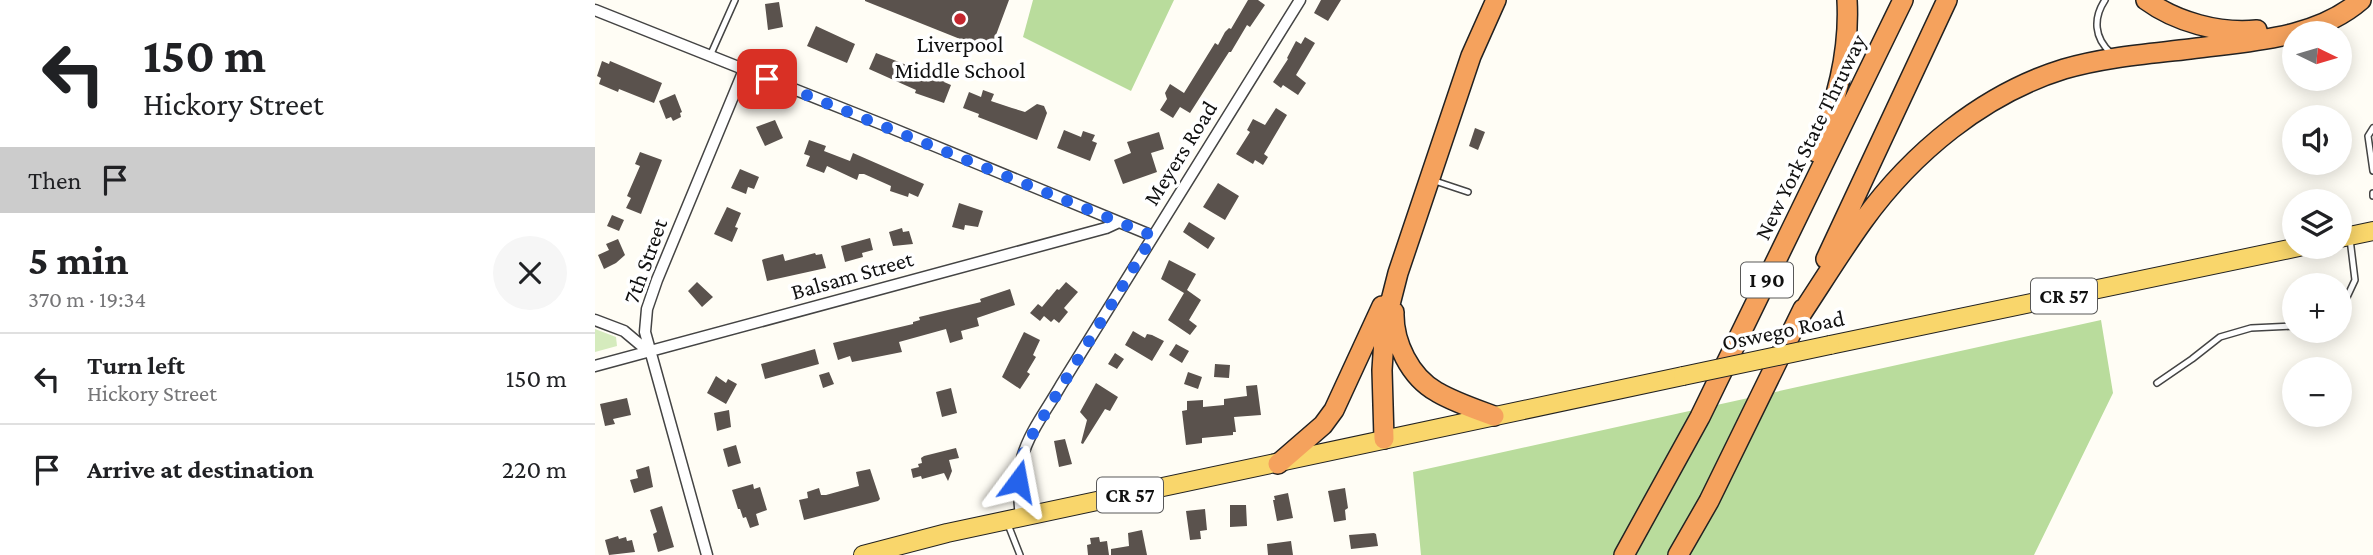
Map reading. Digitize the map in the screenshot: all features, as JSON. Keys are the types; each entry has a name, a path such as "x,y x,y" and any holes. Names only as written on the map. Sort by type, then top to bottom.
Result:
{"highway":[{"path":"1384,439 1382,370 1385,324 1398,273 1471,56 1496,0"},
{"path":"1444,133 1479,69 1507,0"},
{"path":"1781,253 1787,225 1832,113 1843,69 1849,22 1847,0"},
{"name":"New York State Thruway","path":"1624,555 1700,417 1903,0"},
{"name":"I 90","path":"1678,555 1709,500 1798,318 1947,0"},
{"path":"2146,0 2187,21 2218,29 2248,31 2281,27 2314,18 2346,0"},
{"path":"1798,318 1864,219 1898,177 1938,140 1974,112 2022,86 2063,70 2117,58 2278,37 2319,25 2361,0"},
{"path":"1398,273 1395,326 1402,352 1417,375 1436,392 1494,416"},
{"path":"1278,464 1323,425 1334,410 1398,273"}],"main road":[{"path":"2352,236 2373,231"},
{"name":"Oswego Road","path":"1278,464 1384,439 2282,251"},
{"name":"CR 57","path":"863,555 1013,519 1278,464"}],"street":[{"name":"Meyers Road","path":"1013,519 1022,457 1029,440 1300,0"},
{"path":"595,10 1153,236"},
{"name":"7th Street","path":"706,555 645,332 647,309 744,70"},
{"name":"Balsam Street","path":"595,366 1106,228 1119,222"},
{"path":"595,320 624,331 649,352"}],"lane":[{"path":"710,56 735,0"},
{"path":"2105,0 2098,13 2098,36 2117,58"},
{"path":"2373,128 2368,136 2373,170"},
{"path":"1429,179 1468,192"},
{"path":"2350,259 2355,280 2352,286"},
{"path":"2157,383 2220,337 2251,328 2282,327"},
{"path":"1013,519 1020,555"}],"green space":[{"path":"1033,0 1174,0 1131,91 1023,37"},
{"path":"2101,320 2113,393 2034,555 1421,555 1413,472"},
{"path":"595,329 616,337 617,346 595,352"}],"building":[{"path":"865,0 1009,0 990,51 865,1"},
{"path":"1248,0 1258,0 1265,5 1250,27 1247,25 1190,113 1180,107 1173,118 1160,110 1167,99 1165,93 1170,84 1184,93 1215,43 1218,45 1225,32 1231,29"},
{"path":"1321,0 1341,0 1328,21 1314,13"},
{"path":"779,2 783,27 768,30 765,4"},
{"path":"816,26 855,44 847,63 807,46"},
{"path":"1305,37 1315,43 1296,75 1306,83 1298,95 1273,82 1296,41 1301,44"},
{"path":"876,53 927,73 930,68 947,75 944,82 951,85 944,103 915,93 916,90 869,69"},
{"path":"602,61 609,64 610,61 662,83 654,103 599,84 601,78 597,76"},
{"path":"983,90 994,94 991,101 1025,112 1037,104 1044,106 1047,113 1037,140 978,117 979,114 963,108 969,92 981,97"},
{"path":"675,94 682,112 681,117 673,121 671,117 666,119 659,101"},
{"path":"1276,108 1287,115 1264,154 1268,157 1263,165 1255,160 1253,164 1236,154 1250,132 1247,130 1253,119 1265,125"},
{"path":"775,120 783,138 765,146 756,127"},
{"path":"1475,128 1485,132 1478,150 1469,146"},
{"path":"1064,130 1081,137 1083,131 1095,135 1092,141 1097,143 1090,161 1057,148"},
{"path":"1159,132 1164,149 1151,153 1157,172 1123,184 1114,160 1131,153 1127,142"},
{"path":"809,140 826,146 824,151 850,161 853,153 924,184 918,197 909,193 908,197 890,191 891,186 864,174 859,174 857,180 827,166 824,173 806,166 810,156 804,154"},
{"path":"640,152 662,160 641,214 626,208 631,198 627,196 640,166 635,164"},
{"path":"740,169 759,177 754,189 748,187 746,194 731,188"},
{"path":"1218,183 1239,196 1225,220 1203,207"},
{"path":"959,203 983,211 978,227 965,225 964,230 952,227"},
{"path":"727,207 741,213 732,242 714,234"},
{"path":"612,215 624,220 619,231 607,226"},
{"path":"1189,222 1215,238 1208,249 1183,232"},
{"path":"902,228 903,232 909,231 913,244 893,246 889,232"},
{"path":"870,238 873,250 862,253 863,257 845,262 841,246"},
{"path":"618,239 625,255 604,269 598,255 609,250 606,244"},
{"path":"815,253 822,254 826,268 767,281 762,260 783,254 785,261"},
{"path":"1169,260 1196,274 1187,290 1201,300 1189,320 1197,326 1190,335 1168,320 1184,293 1161,279"},
{"path":"697,282 713,297 702,307 688,291"},
{"path":"1066,282 1078,292 1064,308 1068,312 1059,323 1054,319 1051,322 1044,316 1040,321 1030,313 1038,304 1042,307"},
{"path":"1010,289 1015,305 977,318 979,326 961,331 963,339 950,343 946,329 899,342 902,352 852,362 850,356 838,360 833,343 913,324 920,320 919,317 981,302 980,299"},
{"path":"1133,331 1145,338 1147,334 1164,341 1152,361 1125,345"},
{"path":"1024,332 1040,340 1033,355 1036,357 1027,372 1030,374 1020,389 1002,377"},
{"path":"1176,344 1189,351 1182,363 1169,355"},
{"path":"815,349 819,364 765,379 761,364"},
{"path":"1115,353 1124,359 1117,369 1108,364"},
{"path":"1215,364 1230,365 1229,378 1214,377"},
{"path":"829,372 834,384 823,388 819,375"},
{"path":"1188,372 1202,377 1198,389 1184,384"},
{"path":"716,376 726,383 728,379 737,384 726,404 707,393"},
{"path":"1096,383 1118,397 1110,411 1105,409 1083,444 1081,443 1087,420 1080,412"},
{"path":"1257,385 1261,415 1234,417 1236,432 1233,432 1233,435 1202,438 1202,443 1186,445 1182,411 1187,410 1187,401 1203,400 1203,407 1224,405 1224,399 1247,396 1246,386"},
{"path":"951,388 957,413 942,417 936,392"},
{"path":"627,398 631,415 613,419 615,424 605,426 600,404"},
{"path":"729,410 731,427 717,431 714,413"},
{"path":"1065,439 1072,464 1059,467 1054,441"},
{"path":"736,445 741,463 728,467 723,449"},
{"path":"956,448 959,458 949,460 952,471 948,481 944,473 922,479 921,476 913,478 911,469 919,467 921,458"},
{"path":"649,466 653,487 634,493 630,480 638,478 636,470"},
{"path":"870,469 880,499 878,501 804,520 799,500 808,498 807,492 819,488 821,495 826,495 859,486 856,472"},
{"path":"753,484 754,489 760,487 767,510 756,514 759,525 750,528 746,517 743,518 738,509 732,490"},
{"path":"1345,488 1348,508 1345,510 1346,520 1334,522 1328,491"},
{"path":"1288,493 1293,518 1277,521 1274,496"},
{"path":"1230,505 1246,505 1247,526 1230,527"},
{"path":"662,506 674,547 658,552 653,534 657,532 650,510"},
{"path":"1205,509 1207,530 1200,531 1201,539 1190,540 1186,511"},
{"path":"1142,530 1147,555 1111,555 1111,549 1129,546 1128,533"},
{"path":"1374,533 1378,546 1351,549 1349,535"},
{"path":"618,536 619,539 626,537 627,541 632,540 635,552 609,555 605,540"},
{"path":"1099,537 1100,542 1107,541 1109,555 1088,555 1087,545 1091,544 1090,538"},
{"path":"1291,541 1293,555 1268,555 1267,544"}],"place":[{"name":"Liverpool Middle School","path":"960,19"}],"route":[{"path":"767,79 1153,236 1029,440 1022,457 1018,481"}]}
